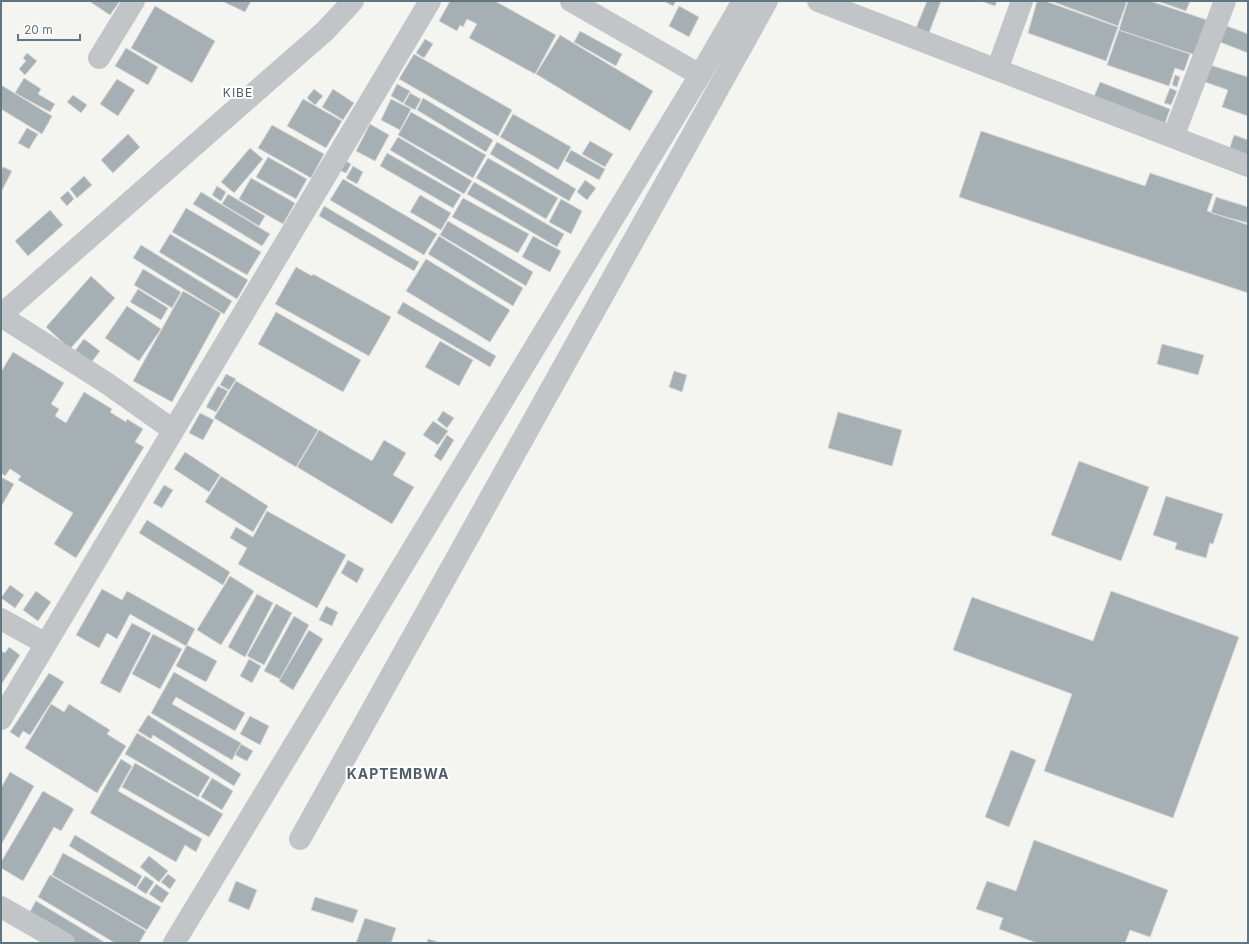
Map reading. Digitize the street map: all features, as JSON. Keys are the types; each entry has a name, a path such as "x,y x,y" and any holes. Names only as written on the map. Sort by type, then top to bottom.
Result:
{"street":[{"path":"99,58 134,1"},
{"path":"173,430 106,382 1,315 325,31 353,1"},
{"path":"1,719 430,1"},
{"path":"571,1 700,75"},
{"path":"174,943 700,75 743,1"},
{"path":"300,839 767,1"},
{"path":"818,1 1248,166"},
{"path":"997,70 1022,1"},
{"path":"1173,136 1225,1"},
{"path":"1,619 46,644"},
{"path":"1,907 64,943"}],"building":[{"path":"89,1 120,1 110,15"},
{"path":"222,1 251,1 245,12"},
{"path":"450,1 495,1 556,35 535,74 469,38 477,24 467,19 463,27 460,25 457,31 439,21"},
{"path":"664,1 676,1 673,6"},
{"path":"927,1 941,1 929,33 916,28"},
{"path":"981,1 997,1 995,6"},
{"path":"1037,1 1045,1 1118,27 1106,61 1028,33"},
{"path":"1051,1 1127,1 1118,26"},
{"path":"1128,1 1150,1 1207,20 1195,55 1119,30"},
{"path":"1157,1 1190,1 1186,11"},
{"path":"155,6 215,41 192,83 131,48"},
{"path":"679,6 699,17 689,37 669,26"},
{"path":"1227,26 1248,34 1248,53 1220,42"},
{"path":"1119,30 1190,54 1184,71 1175,68 1169,86 1107,65"},
{"path":"580,31 622,54 616,66 574,42"},
{"path":"560,35 653,91 630,131 536,74"},
{"path":"425,39 433,44 424,58 416,53"},
{"path":"126,48 158,67 148,85 115,66"},
{"path":"27,53 37,61 25,75 19,69 26,61 23,58"},
{"path":"414,54 512,110 498,136 399,79"},
{"path":"1210,65 1248,77 1248,116 1222,107 1228,90 1205,82"},
{"path":"1175,75 1180,77 1177,87 1172,85"},
{"path":"24,78 41,89 38,94 55,104 50,112 15,93"},
{"path":"117,79 135,90 118,116 100,104"},
{"path":"1100,82 1170,109 1164,126 1093,99"},
{"path":"397,84 410,91 403,103 391,96"},
{"path":"1,85 52,116 42,134 1,109"},
{"path":"1170,88 1177,91 1171,105 1164,103"},
{"path":"314,89 323,96 315,105 307,98"},
{"path":"333,89 354,103 343,120 322,107"},
{"path":"410,93 421,99 415,110 404,104"},
{"path":"73,95 87,105 81,113 67,102"},
{"path":"423,98 493,140 486,152 417,110"},
{"path":"303,99 342,121 326,148 287,126"},
{"path":"391,99 411,109 400,130 381,120"},
{"path":"411,112 486,155 473,178 398,135"},
{"path":"513,114 571,147 558,170 500,137"},
{"path":"370,124 389,135 375,161 356,151"},
{"path":"272,125 324,154 311,178 258,148"},
{"path":"27,128 38,134 29,149 18,143"},
{"path":"981,131 1145,186 1150,173 1213,194 1207,211 1248,225 1248,293 959,197"},
{"path":"128,134 140,147 113,173 101,160"},
{"path":"1234,135 1248,140 1248,156 1229,150"},
{"path":"398,137 472,181 464,194 390,150"},
{"path":"590,141 613,154 605,167 582,154"},
{"path":"497,142 576,189 569,201 490,154"},
{"path":"250,148 263,159 234,193 221,182"},
{"path":"571,150 605,169 599,180 565,161"},
{"path":"387,153 461,195 453,208 380,166"},
{"path":"268,157 307,179 296,199 256,177"},
{"path":"488,158 558,198 546,219 476,178"},
{"path":"342,159 351,164 346,173 337,169"},
{"path":"353,166 363,172 357,184 346,178"},
{"path":"3,167 12,171 1,192 1,171"},
{"path":"84,176 92,185 77,198 70,189"},
{"path":"251,178 295,203 283,224 239,199"},
{"path":"343,179 437,234 424,255 330,200"},
{"path":"585,180 596,188 587,200 577,192"},
{"path":"474,182 564,234 557,247 467,194"},
{"path":"217,186 226,192 221,201 212,195"},
{"path":"68,191 74,199 67,206 60,198"},
{"path":"201,192 270,234 262,246 193,204"},
{"path":"228,194 265,216 259,226 222,204"},
{"path":"420,195 451,213 441,230 410,212"},
{"path":"1216,197 1248,207 1248,223 1211,213"},
{"path":"463,198 529,234 518,253 452,217"},
{"path":"561,199 582,211 571,234 549,222"},
{"path":"324,206 419,262 414,271 319,216"},
{"path":"186,208 261,252 247,275 172,232"},
{"path":"50,210 63,225 28,256 15,241"},
{"path":"448,221 533,272 526,286 440,235"},
{"path":"170,234 248,280 237,299 159,252"},
{"path":"439,236 523,288 513,306 428,254"},
{"path":"533,236 561,251 550,272 522,257"},
{"path":"141,245 232,301 224,314 133,258"},
{"path":"426,259 510,310 490,342 406,291"},
{"path":"296,267 312,276 313,274 391,317 369,356 275,304"},
{"path":"143,269 181,292 172,308 134,285"},
{"path":"91,276 115,298 70,349 46,327"},
{"path":"138,289 168,308 161,320 130,302"},
{"path":"183,291 221,313 172,402 133,381"},
{"path":"403,302 496,356 490,367 397,313"},
{"path":"127,306 161,329 139,361 105,338"},
{"path":"276,312 361,360 343,392 258,344"},
{"path":"84,339 100,351 90,364 74,352"},
{"path":"440,341 473,360 459,386 425,367"},
{"path":"1162,344 1204,355 1198,375 1157,364"},
{"path":"13,352 64,383 51,404 59,409 55,416 66,423 84,392 112,409 110,412 126,422 127,419 143,429 135,442 144,447 76,558 54,544 73,513 18,480 21,476 10,469 5,476 1,473 1,372"},
{"path":"674,371 687,375 682,392 669,387"},
{"path":"226,374 236,379 229,390 220,385"},
{"path":"236,381 318,430 296,467 214,418"},
{"path":"218,386 228,391 216,412 206,407"},
{"path":"443,411 454,418 447,428 437,420"},
{"path":"838,412 902,430 892,466 828,448"},
{"path":"200,413 214,420 203,440 189,433"},
{"path":"433,421 448,431 438,445 423,435"},
{"path":"319,430 372,461 384,440 406,453 393,475 414,487 392,524 297,467"},
{"path":"447,435 454,440 441,461 434,456"},
{"path":"185,452 220,475 209,492 174,469"},
{"path":"1079,461 1149,487 1121,561 1051,535"},
{"path":"221,476 268,506 253,532 205,502"},
{"path":"1,477 14,484 1,507"},
{"path":"164,485 173,490 162,508 153,503"},
{"path":"1166,496 1223,514 1213,544 1210,543 1206,558 1175,549 1177,543 1153,535"},
{"path":"267,511 346,555 317,608 238,564 247,548 230,538 236,527 253,537"},
{"path":"147,520 230,572 223,585 139,533"},
{"path":"348,560 364,569 357,583 341,573"},
{"path":"230,576 254,591 221,645 197,630"},
{"path":"10,585 24,595 15,608 1,598"},
{"path":"102,589 122,600 127,591 195,629 186,646 130,614 117,639 107,633 99,648 76,635"},
{"path":"36,591 51,602 38,621 23,610"},
{"path":"1111,591 1239,637 1173,818 1044,771 1072,694 953,650 972,597 1093,641"},
{"path":"257,594 273,603 245,657 228,647"},
{"path":"276,604 292,613 264,665 247,656"},
{"path":"326,606 338,612 332,626 319,620"},
{"path":"294,616 309,625 280,679 264,671"},
{"path":"132,623 151,633 120,693 100,683"},
{"path":"309,630 323,639 293,690 279,681"},
{"path":"153,634 182,649 160,689 132,674"},
{"path":"187,645 217,661 206,682 176,666"},
{"path":"9,647 20,655 1,685 1,651 5,653"},
{"path":"249,659 261,666 252,683 240,676"},
{"path":"174,672 245,713 235,731 176,697 172,704 241,743 232,760 151,713"},
{"path":"49,673 64,682 30,735 23,731 19,738 10,732"},
{"path":"51,704 64,712 69,704 110,730 107,734 126,746 97,793 25,748"},
{"path":"148,715 241,774 234,786 153,735 151,739 138,731"},
{"path":"250,716 269,726 260,745 240,734"},
{"path":"137,733 210,777 198,797 125,754"},
{"path":"241,744 253,751 247,761 235,755"},
{"path":"1011,750 1036,760 1009,827 985,817"},
{"path":"121,759 132,766 118,791 202,839 196,852 185,845 176,862 90,813"},
{"path":"135,763 223,814 209,837 122,787"},
{"path":"10,772 34,786 1,845 1,788"},
{"path":"212,778 233,791 222,810 201,797"},
{"path":"43,791 74,809 61,831 54,827 23,881 1,868 1,862"},
{"path":"75,835 142,876 136,887 69,846"},
{"path":"1034,840 1168,890 1150,937 1130,930 1125,943 1037,943 999,929 1003,918 976,909 987,881 1016,891"},
{"path":"63,853 161,907 147,930 52,875"},
{"path":"149,856 168,871 159,882 140,867"},
{"path":"168,874 176,880 170,889 161,882"},
{"path":"50,875 146,931 139,943 115,943 38,897"},
{"path":"145,876 154,882 146,894 137,888"},
{"path":"236,881 257,890 249,910 228,901"},
{"path":"156,884 169,893 162,903 149,894"},
{"path":"315,897 358,910 353,923 311,910"},
{"path":"36,901 104,942 72,943 27,917"},
{"path":"365,918 396,928 391,943 356,943"},
{"path":"428,939 441,943 427,943"}],"district":[{"name":"KIBE","path":"238,92"},
{"name":"KAPTEMBWA","path":"398,773"}]}
